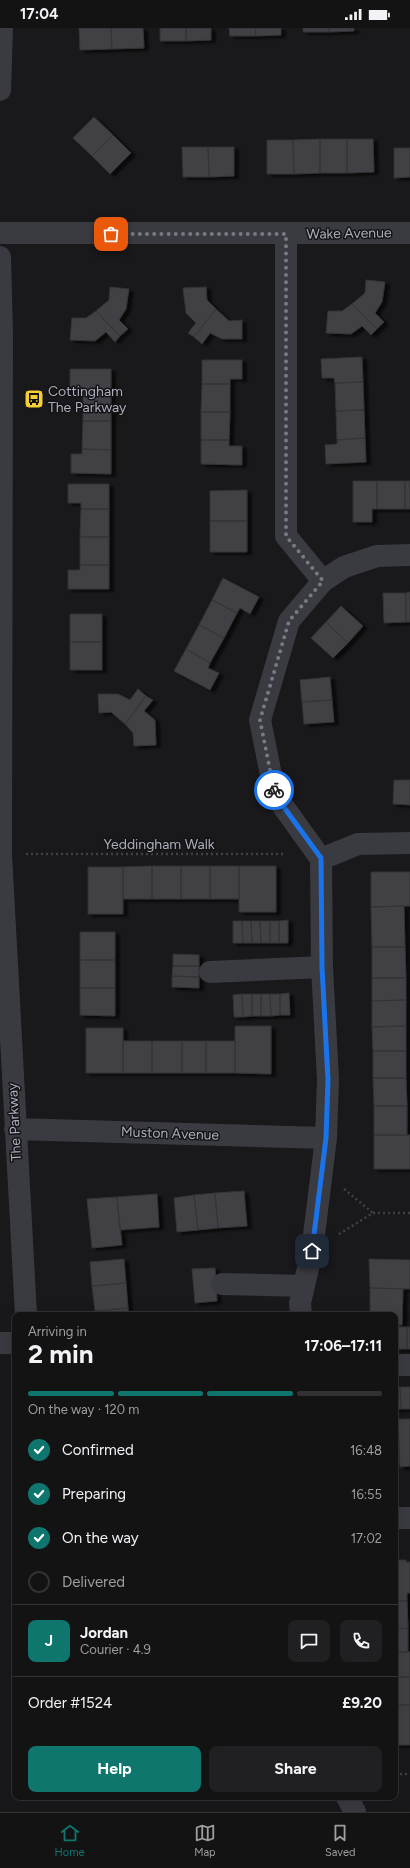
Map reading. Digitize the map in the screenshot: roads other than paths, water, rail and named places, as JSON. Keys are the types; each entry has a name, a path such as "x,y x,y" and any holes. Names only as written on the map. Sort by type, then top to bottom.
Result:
{"street":[{"path":"0,90 2,28"},
{"name":"Wake Avenue","path":"0,233 410,233"},
{"path":"286,234 286,536 323,581"},
{"name":"The Parkway","path":"0,256 1,854 26,1312"},
{"path":"301,1312 300,1303 312,1251 326,1138 328,1080 322,967 320,856 275,795 260,720 289,621 323,581 344,567 370,558 377,556 410,555"},
{"path":"320,856 358,844 410,843"},
{"path":"210,972 322,967"},
{"name":"Muston Avenue","path":"15,1129 326,1138"},
{"path":"222,1284 304,1286"},
{"path":"0,1343 12,1343"},
{"path":"398,1364 410,1365"},
{"path":"398,1518 410,1518"},
{"path":"349,1800 355,1812"}],"place":[{"name":"Cottingham The Parkway","path":"34,399"}]}
